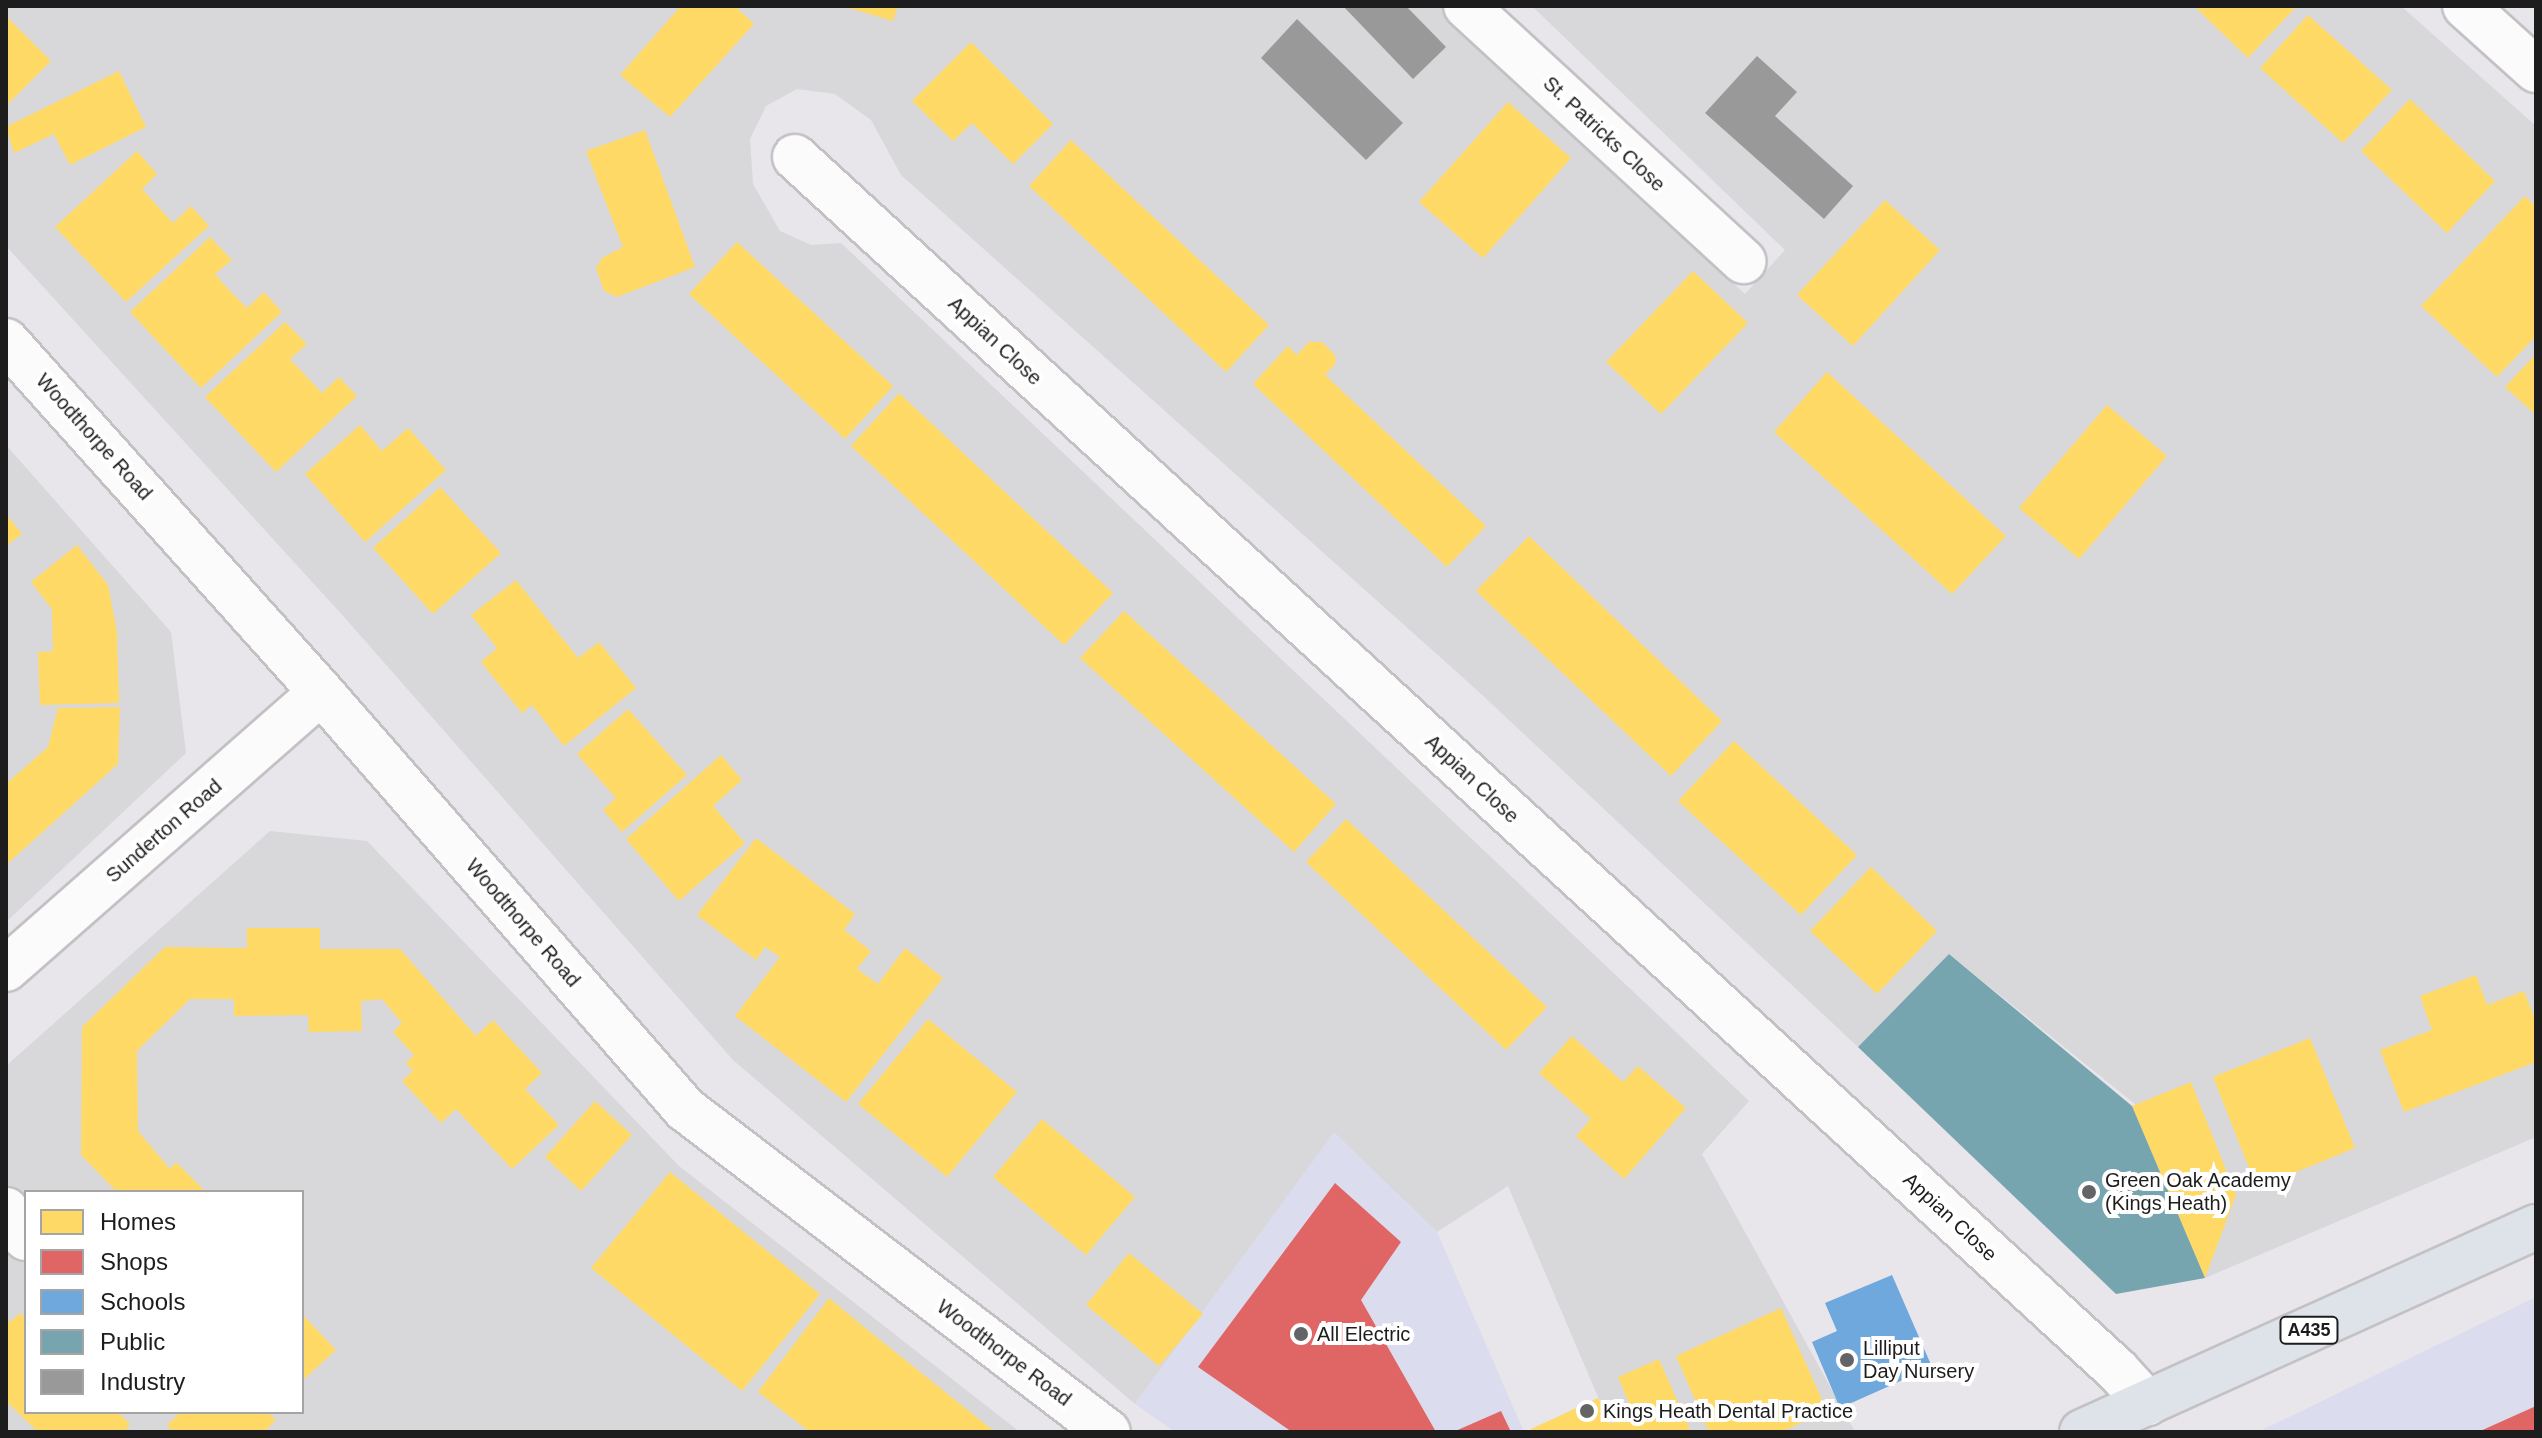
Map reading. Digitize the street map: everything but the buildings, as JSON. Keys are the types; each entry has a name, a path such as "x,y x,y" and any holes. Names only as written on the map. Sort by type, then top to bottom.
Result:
{"highway":[{"name":"A435","path":"2082,1432 2536,1227"}],"street":[{"name":"St. Patricks Close","path":"1466,6 1743,261"},
{"path":"2465,6 2536,70"},
{"name":"Appian Close","path":"795,157 2117,1370 2147,1403"},
{"name":"Woodthorpe Road","path":"6,341 321,692 685,1109 1108,1432"},
{"name":"Sunderton Road","path":"6,969 321,692"},
{"path":"6,1210 8,1219 24,1236"}],"shaded area":[{"path":"6,6 1441,6 1456,28 1745,294 1785,250 1532,6 2401,6 2536,126 2536,1137 2205,1278 2135,1104 1949,954 1858,1047 1478,691 901,175 871,120 835,94 797,89 766,106 750,139 753,184 780,231 811,245 841,243 1749,1101 1702,1154 1855,1432 1613,1432 1508,1186 1437,1232 1334,1133 1135,1404 733,1060 345,618 6,246"},
{"path":"6,445 171,632 186,753 6,922"},
{"path":"270,831 367,841 679,1166 1020,1432 6,1432 6,1066"},
{"path":"1334,1132 1437,1232 1524,1432 1175,1432 1135,1404"},
{"path":"2536,1297 2536,1432 2258,1432"}],"place":[{"name":"Green Oak Academy (Kings Heath)","path":"2089,1192"},
{"name":"All Electric","path":"1301,1334"},
{"name":"Lilliput Day Nursery","path":"1847,1360"},
{"name":"Kings Heath Dental Practice","path":"1587,1411"}]}
